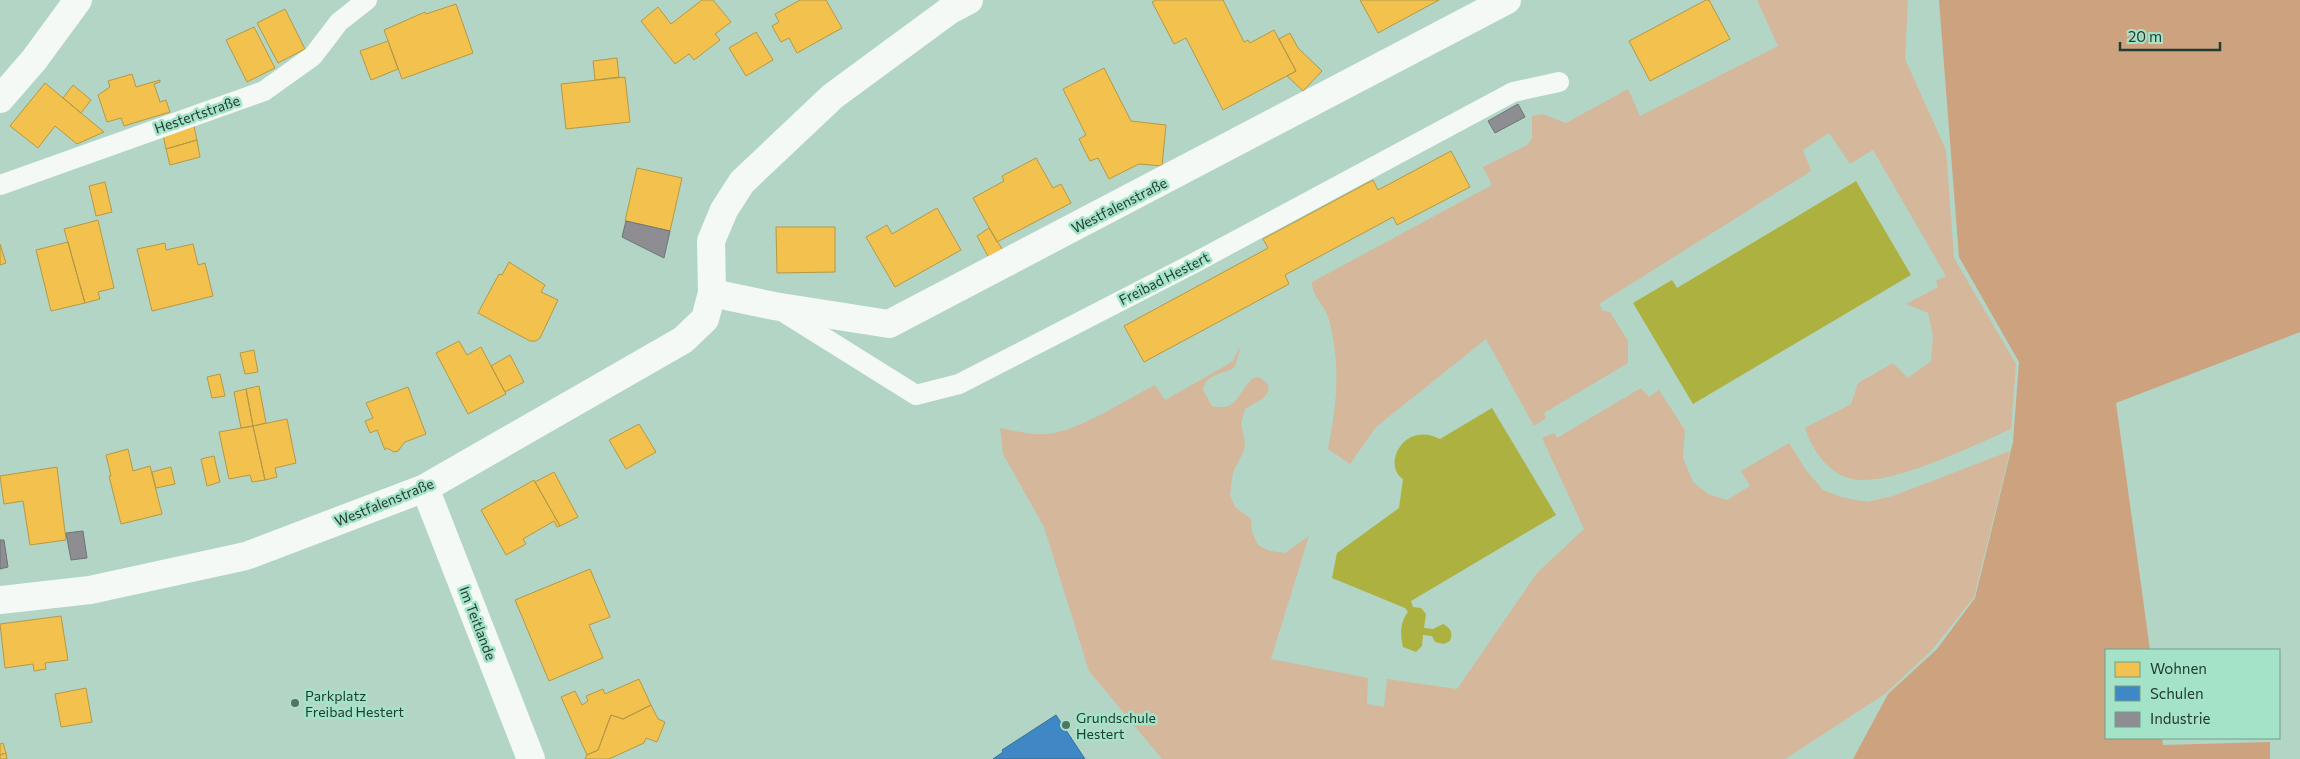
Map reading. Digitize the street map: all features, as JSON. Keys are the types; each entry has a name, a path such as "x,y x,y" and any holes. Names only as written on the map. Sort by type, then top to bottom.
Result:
{"street":[{"path":"0,100 34,60 78,0"},
{"name":"Westfalenstraße","path":"0,600 90,590 246,556 425,488 683,340 705,318 712,292 711,241 724,210 742,182 833,96 950,10 968,0"},
{"name":"Westfalenstraße","path":"712,292 774,306 889,324 1506,0"},
{"name":"Im Teitlande","path":"425,488 531,759"}],"lane":[{"name":"Hestertstraße","path":"0,185 264,91 312,56 339,22 367,0"},
{"name":"Freibad Hestert","path":"774,306 916,395 959,384 1196,262 1513,92 1559,82"}],"shaded area":[{"path":"1757,0 1908,0 1905,59 1946,150 1954,258 2016,364 2011,429 1955,454 1910,471 1869,480 1852,479 1836,472 1822,460 1812,444 1805,428 1851,404 1858,383 1893,363 1908,378 1931,361 1933,336 1928,313 1906,304 1938,287 1936,281 1946,276 1873,150 1850,164 1829,133 1803,150 1811,171 1599,304 1603,311 1610,312 1628,341 1628,363 1544,413 1546,418 1534,426 1486,339 1376,427 1350,464 1328,449 1334,416 1335,354 1327,315 1314,292 1312,282 1492,185 1483,167 1527,145 1532,138 1532,116 1542,114 1566,123 1628,89 1640,116 1778,46"},
{"path":"1939,0 2300,0 2300,332 2116,403 2150,649 2105,649 2105,739 2162,739 2163,745 2270,742 2270,759 1853,759 1888,694 1937,649 1975,598 2013,442 2019,362 1959,257"},
{"path":"1856,181 1911,275 1693,404 1633,303 1672,280 1677,288"},
{"path":"1241,345 1235,367 1211,377 1203,390 1212,406 1221,407 1228,406 1237,400 1253,378 1259,377 1268,384 1265,397 1245,409 1241,423 1245,442 1244,451 1233,472 1230,495 1235,507 1251,519 1252,532 1258,545 1270,551 1285,553 1309,536 1271,659 1368,678 1367,704 1384,707 1387,679 1457,689 1537,573 1584,529 1542,438 1554,433 1557,438 1641,388 1649,397 1659,390 1685,430 1683,458 1693,482 1708,494 1727,500 1750,486 1741,471 1789,443 1806,470 1823,490 1841,497 1867,502 1893,496 2010,451 1974,597 1932,650 1885,694 1785,759 1162,759 1089,671 1044,527 1003,454 1000,428 1034,434 1059,432 1087,422 1155,385 1165,400 1232,362"},
{"path":"1492,408 1556,515 1411,601 1413,607 1421,608 1426,614 1424,628 1433,629 1443,624 1450,629 1451,633 1450,641 1444,644 1435,642 1432,636 1423,635 1422,646 1416,652 1403,647 1401,629 1403,620 1408,612 1405,608 1332,578 1337,553 1399,508 1403,479 1397,473 1395,465 1396,456 1406,440 1416,435 1427,435 1440,439"}],"building: Wohnen":[{"path":"702,0 713,0 731,22 715,34 720,40 694,60 689,54 675,64 641,21 658,7 671,24"},
{"path":"800,0 826,0 842,28 797,53 789,38 781,42 772,26 779,22 775,14"},
{"path":"1156,0 1223,0 1244,42 1248,40 1250,43 1274,30 1296,71 1223,110 1186,38 1174,44 1152,2"},
{"path":"1360,0 1439,0 1378,33"},
{"path":"1709,0 1730,39 1650,81 1629,41"},
{"path":"456,4 473,53 402,79 384,30 425,12 426,14"},
{"path":"285,9 305,49 278,63 257,23"},
{"path":"254,27 275,68 247,82 226,40"},
{"path":"756,32 773,60 746,76 729,48"},
{"path":"1290,33 1298,48 1322,71 1303,91 1287,76 1296,71 1279,39"},
{"path":"388,41 398,69 371,80 360,51"},
{"path":"617,58 619,77 595,80 593,61"},
{"path":"1104,68 1131,121 1166,125 1162,166 1139,164 1109,179 1098,158 1090,161 1079,139 1086,135 1063,89"},
{"path":"132,74 136,87 160,80 160,82 154,84 160,102 166,100 170,112 124,126 121,118 107,122 98,95 110,87 108,81"},
{"path":"625,77 630,122 566,129 561,84"},
{"path":"45,83 104,132 77,144 55,126 38,148 10,126"},
{"path":"73,85 91,100 81,113 63,98"},
{"path":"194,126 197,140 166,149 163,134"},
{"path":"197,140 200,157 170,165 166,149"},
{"path":"1451,151 1470,187 1397,225 1393,217 1285,275 1289,284 1144,362 1124,326 1268,248 1263,239 1373,180 1378,190"},
{"path":"1036,158 1053,188 1061,184 1071,203 997,242 973,198 1004,181 1002,176"},
{"path":"637,168 682,178 670,231 625,221"},
{"path":"105,182 112,212 96,216 89,186"},
{"path":"937,208 961,250 895,287 866,237 887,225 892,234"},
{"path":"98,220 114,288 98,292 100,299 85,303 64,229"},
{"path":"776,227 835,227 835,272 777,273"},
{"path":"989,228 1004,252 990,260 977,236"},
{"path":"68,242 85,303 51,311 36,250"},
{"path":"165,243 166,250 193,244 198,265 205,263 213,296 152,311 137,249"},
{"path":"0,244 6,263 0,265"},
{"path":"509,262 545,285 541,292 558,300 540,338 536,341 530,341 478,313 499,274 502,275"},
{"path":"459,341 467,355 481,347 506,394 468,414 436,353"},
{"path":"254,350 258,372 245,374 240,353"},
{"path":"510,355 524,382 505,392 491,366"},
{"path":"220,374 225,396 212,398 207,377"},
{"path":"259,386 266,423 253,426 246,389"},
{"path":"408,387 426,434 405,442 398,451 394,452 387,448 385,450 377,430 370,433 365,421 373,418 366,403"},
{"path":"246,389 253,426 241,428 234,392"},
{"path":"287,419 296,463 275,468 277,477 265,480 253,426"},
{"path":"639,424 656,452 626,469 609,440"},
{"path":"253,426 265,480 252,482 250,475 229,479 219,432"},
{"path":"128,449 133,471 150,466 162,514 121,524 109,476 111,476 106,455"},
{"path":"214,456 220,482 207,486 201,459"},
{"path":"57,467 66,540 30,545 23,501 4,504 0,476"},
{"path":"171,467 175,484 156,488 152,472"},
{"path":"554,472 578,517 560,526 535,482"},
{"path":"534,480 560,526 557,527 554,521 523,539 526,544 506,555 481,510"},
{"path":"590,569 610,617 589,625 603,658 549,681 515,600"},
{"path":"61,616 68,660 45,663 46,669 34,671 33,664 5,668 0,624"},
{"path":"639,679 651,705 623,719 611,715 598,750 587,755 561,697 575,691 582,705 588,701 586,696 603,689 605,694"},
{"path":"86,688 92,722 61,727 55,694"},
{"path":"651,705 658,719 665,722 657,742 646,738 644,743 609,759 585,759 587,755 598,750 611,715 623,719"},
{"path":"3,743 6,753 0,755 0,744"},
{"path":"6,753 7,759 0,759 0,755"}],"building: Schulen":[{"path":"1056,715 1085,759 993,759 1003,752 1002,750"}],"building: Industrie":[{"path":"1518,104 1525,117 1495,133 1488,121"},
{"path":"626,221 670,231 664,258 622,237"},
{"path":"83,531 87,558 71,560 66,533"},
{"path":"0,540 4,540 8,567 0,569"}],"place":[{"name":"Parkplatz Freibad Hestert","path":"295,703"},
{"name":"Grundschule Hestert","path":"1066,725"}]}
